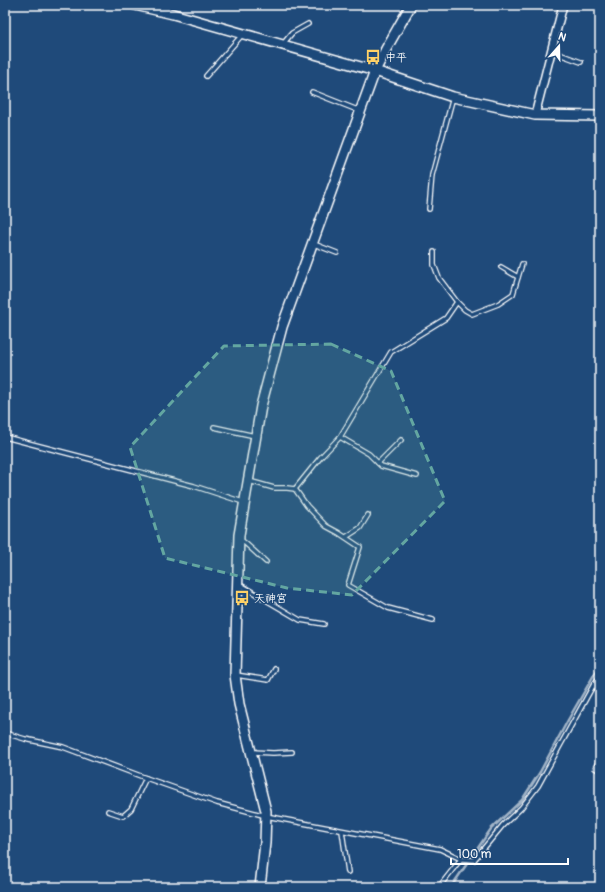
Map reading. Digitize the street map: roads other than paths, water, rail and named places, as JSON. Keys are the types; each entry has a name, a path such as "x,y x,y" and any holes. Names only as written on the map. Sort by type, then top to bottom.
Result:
{"street":[{"path":"135,5 173,14 375,71 453,97 535,115 600,116"},
{"path":"260,887 265,843 266,811 240,704 235,675 239,539 255,436 261,406 282,327 360,111 375,71 411,5"},
{"path":"535,115 563,5"}],"lane":[{"path":"282,45 292,34 308,24"},
{"path":"206,76 243,34"},
{"path":"551,51 581,62"},
{"path":"312,92 360,111"},
{"path":"429,209 432,176 453,97"},
{"path":"312,244 337,253"},
{"path":"434,252 434,265 439,278 457,302 465,310 472,314 498,304 513,294 522,264"},
{"path":"501,267 518,277"},
{"path":"295,489 320,458 340,437 391,352 446,318 457,302"},
{"path":"214,427 255,436"},
{"path":"5,437 194,486 244,502"},
{"path":"340,437 369,454 380,466 417,476"},
{"path":"378,463 402,440"},
{"path":"248,480 274,488 295,489 307,506 326,526 360,547 348,585 388,608 433,620"},
{"path":"346,538 360,528 368,515"},
{"path":"239,539 266,562"},
{"path":"238,584 300,620 324,624"},
{"path":"235,675 268,680 274,669"},
{"path":"5,733 63,747 217,803 266,816 440,849 460,859 474,860 503,825 521,808 538,786 594,684 600,676"},
{"path":"594,684 600,693"},
{"path":"251,752 292,752"},
{"path":"600,759 595,768 600,771"},
{"path":"108,811 123,816 131,809 146,778"},
{"path":"342,831 348,872"},
{"path":"439,887 460,859"}],"waterway":[{"path":"451,887 491,829 522,800 540,772 568,720 600,667"}],"place":[{"name":"中平","path":"373,57"},
{"name":"天神宮","path":"242,598"}]}
